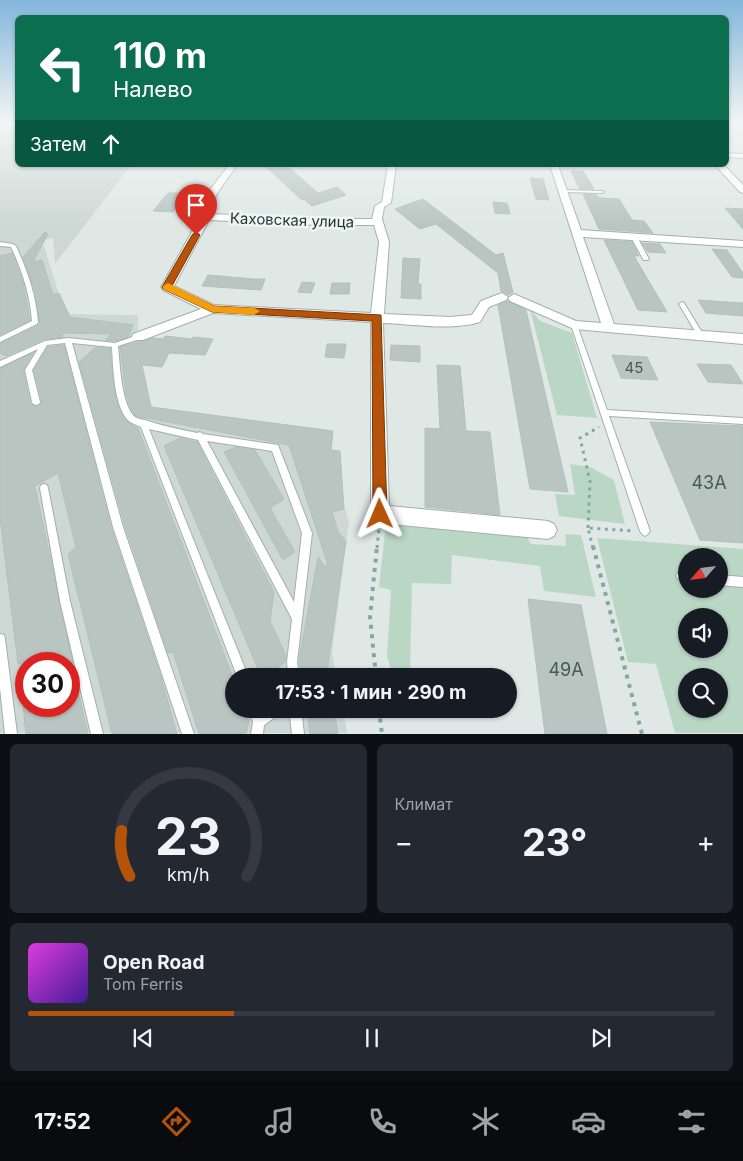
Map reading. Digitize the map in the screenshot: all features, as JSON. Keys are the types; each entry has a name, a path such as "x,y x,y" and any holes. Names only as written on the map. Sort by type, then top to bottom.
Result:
{"street":[{"path":"232,167 211,195 206,217 167,287 212,309 450,321 476,318 485,304 508,298 574,326 743,339"},
{"path":"392,167 386,202 380,206 377,219 384,242 377,318 380,514 548,530"},
{"path":"555,167 609,328"},
{"path":"721,167 743,190"},
{"name":"Каховская улица","path":"206,217 317,222 379,222"},
{"path":"576,233 743,244"},
{"path":"138,336 212,309"}],"lane":[{"path":"562,191 602,192"},
{"path":"634,236 646,259"},
{"path":"0,244 14,246 35,310 35,322 0,340"},
{"path":"682,304 701,336"},
{"path":"574,326 645,531"},
{"path":"0,364 45,343 68,340 115,345 138,336"},
{"path":"68,340 118,527 188,734"},
{"path":"36,402 28,370 45,343"},
{"path":"115,345 123,405 132,419 200,435 274,448 307,533 292,668"},
{"path":"605,413 743,421"},
{"path":"143,423 239,668"},
{"path":"200,435 297,618"},
{"path":"44,488 65,601 97,734"},
{"path":"728,581 743,582"},
{"path":"0,639 11,734"},
{"path":"258,728 268,718"},
{"path":"296,718 298,734"}],"path":[{"path":"608,421 580,438 590,482 588,528 642,734"},
{"path":"375,668 370,617 380,514"},
{"path":"588,528 645,531"},
{"path":"380,718 382,734"}],"shaded area":[{"path":"0,157 15,157 15,167 129,167 55,264 53,238 42,240 65,314 138,315 136,409 320,435 349,521 332,653 335,668 225,668 225,718 344,718 347,733 0,733"}],"green space":[{"path":"530,309 540,321 572,333 597,418 557,415"},
{"path":"570,464 590,467 614,480 625,524 559,516 555,494 575,495"},
{"path":"386,524 527,537 531,544 566,546 565,534 581,535 596,597 544,591 540,566 452,555 451,584 412,583 410,668 391,668 387,656 391,590 379,587"},
{"path":"597,538 743,549 743,733 675,733 656,664 628,662"}],"building":[{"path":"266,167 288,167 318,193 337,187 346,195 312,206 304,199 302,200"},
{"path":"571,171 583,171 594,189 580,189"},
{"path":"530,178 543,179 549,200 536,199"},
{"path":"168,193 187,193 173,212 153,211"},
{"path":"583,194 597,195 599,198 619,199 632,220 644,221 653,233 599,229"},
{"path":"423,199 496,255 503,253 513,292 509,295 501,291 498,273 436,224 420,229 395,209"},
{"path":"493,202 507,203 510,214 495,213"},
{"path":"725,208 743,209 743,229"},
{"path":"45,232 48,234 33,262 42,260 53,295 59,293 70,317 133,325 128,337 115,341 105,340 112,334 62,333 63,337 44,339 6,356 0,353 0,344 38,326 40,323 35,292 23,257"},
{"path":"604,240 632,242 639,256 634,256 667,312 638,310"},
{"path":"642,243 660,244 666,253 648,252"},
{"path":"712,249 727,250 743,273 743,278 732,277"},
{"path":"12,253 23,283 30,320 0,335 0,256"},
{"path":"403,258 420,259 418,284 421,284 421,299 401,298"},
{"path":"208,275 265,279 261,290 202,286"},
{"path":"302,282 315,283 311,293 298,292"},
{"path":"332,283 350,283 349,294 330,294"},
{"path":"698,300 743,303 743,316 706,313"},
{"path":"508,301 526,310 568,492 530,489 498,305"},
{"path":"165,336 213,339 205,355 169,353 162,367 142,365 151,407 333,431 331,450 340,451 344,509 332,512 338,532 346,541 328,668 301,668 299,659 318,557 324,566 328,565 289,445 136,416 126,393 120,347 153,338 163,339"},
{"path":"327,344 346,344 344,358 325,357"},
{"path":"64,345 111,527 161,677 177,734 112,734 68,554 76,547 58,473 35,486 70,652 17,652 0,517 0,369 33,353 23,370 30,403 35,407 40,406 42,402 34,370 48,347"},
{"path":"391,345 420,346 420,362 390,360"},
{"path":"96,347 110,349 114,387 119,408 129,423 138,428 229,668 225,668 225,718 247,718 249,722 246,734 199,734 173,652 168,653 125,526 79,362"},
{"path":"612,355 647,357 658,380 621,378"},
{"path":"697,364 731,365 743,384 708,382"},
{"path":"437,365 460,366 466,431 490,432 500,515 425,507 425,428 440,429"},
{"path":"650,422 743,426 743,543 700,540"},
{"path":"180,438 197,442 274,592 270,621 286,655 285,662 277,668 258,668 164,446"},
{"path":"236,447 255,450 284,499 270,508 295,552 283,560 224,452"},
{"path":"528,599 581,605 607,734 545,734"},
{"path":"80,699 88,734 26,734 24,717 80,717"},
{"path":"308,718 335,718 338,734 310,734"}],"slow traffic":[{"path":"168,286 212,309 254,311"}],"route":[{"path":"196,235 167,287 212,309 377,318 380,514"}]}
